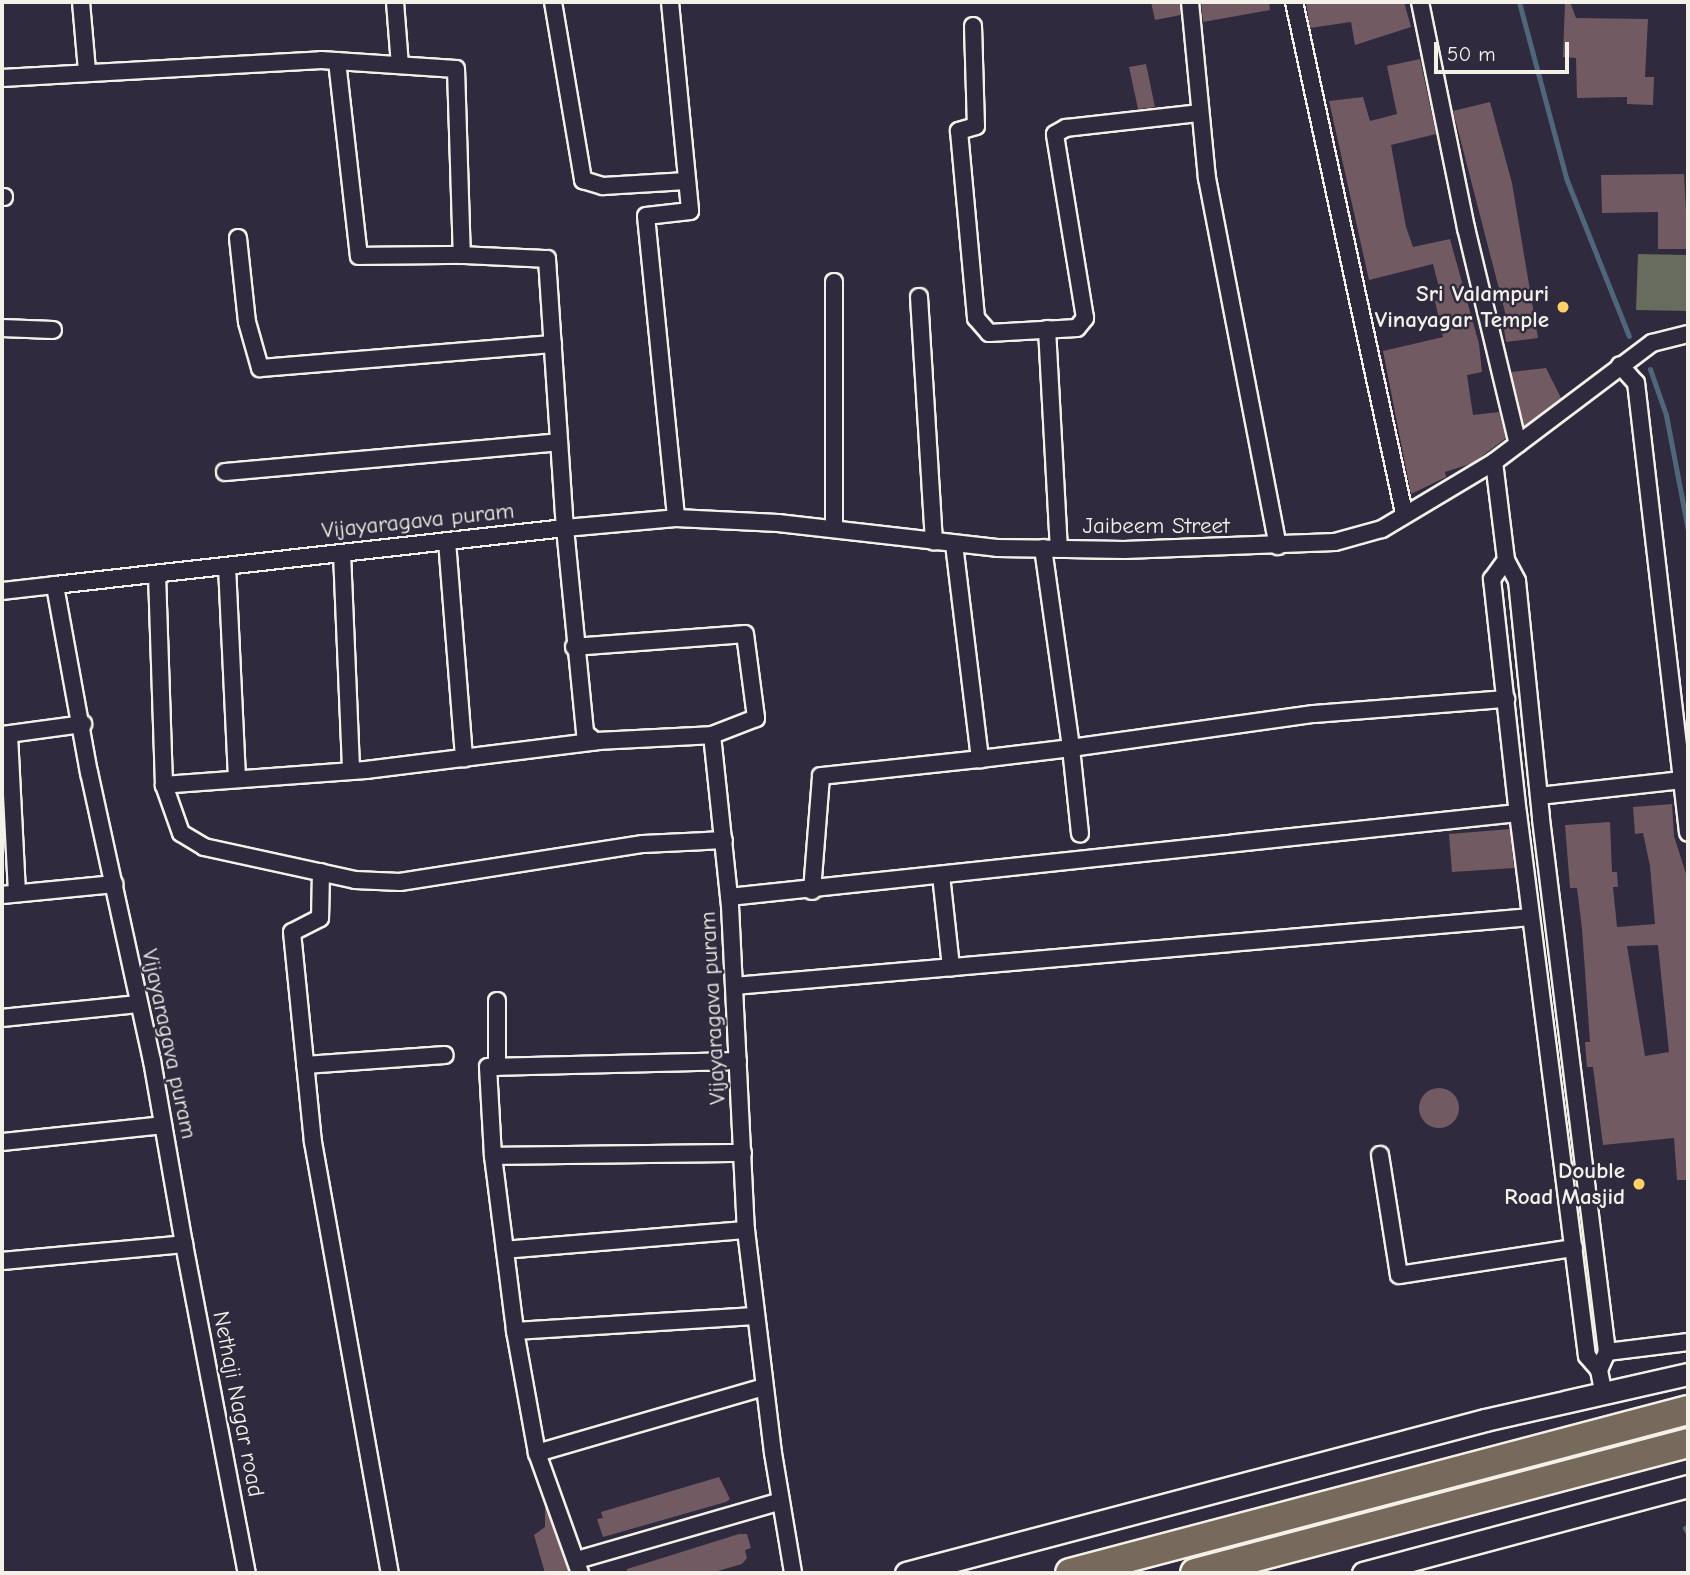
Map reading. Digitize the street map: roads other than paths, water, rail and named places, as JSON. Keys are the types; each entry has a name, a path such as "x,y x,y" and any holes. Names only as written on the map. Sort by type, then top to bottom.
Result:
{"highway":[{"path":"1070,1573 1688,1410"},
{"path":"1195,1573 1688,1443"}],"main road":[{"path":"906,1573 1485,1420 1688,1374"},
{"path":"1363,1573 1688,1486"}],"street":[{"path":"81,2 87,71"},
{"path":"395,2 400,65"},
{"path":"553,2 583,180 603,186 687,181"},
{"path":"670,2 690,211 646,216 676,518"},
{"path":"1190,2 1199,113 1278,546"},
{"path":"1294,2 1404,513"},
{"path":"1420,2 1450,160 1518,444"},
{"path":"973,26 976,126 959,131 976,318 989,333 1077,328 1085,318 1055,134 1066,128 1199,113"},
{"path":"337,61 359,256 462,255 547,259 574,647 585,733 598,741"},
{"path":"2,78 87,71 337,61 456,69 462,255"},
{"path":"238,238 247,322 260,368 553,344"},
{"path":"834,282 834,529"},
{"path":"919,296 934,542"},
{"path":"2,328 53,330"},
{"path":"1047,330 1051,549 1080,834"},
{"name":"Jaibeem Street","path":"565,528 676,518 834,529 954,544 1051,549 1278,546 1335,542 1382,529 1404,513 1494,462 1651,343 1688,334"},
{"path":"1626,362 1636,383 1688,833"},
{"path":"225,471 559,442"},
{"path":"1494,462 1506,560 1517,581 1539,796 1607,1352 1599,1370"},
{"name":"Vijayaragava puram","path":"184,1244 163,1125 55,585 565,528"},
{"path":"447,541 464,758"},
{"path":"954,544 980,759"},
{"path":"342,553 351,771"},
{"path":"1506,560 1492,579 1518,813 1587,1356 1599,1370 1604,1395"},
{"path":"227,566 237,779"},
{"path":"157,574 164,785 181,833 204,847 321,872 400,882 550,862 643,844 724,840"},
{"path":"2,591 55,585"},
{"path":"164,785 351,771 598,741 712,735 756,718 745,634 574,647"},
{"path":"813,891 821,776 1071,748 1314,714 1506,699"},
{"path":"83,724 5,735 9,894 114,884"},
{"name":"Vijayaragava puram","path":"712,735 729,897 746,1230 764,1387 793,1573"},
{"path":"1539,796 1682,780"},
{"path":"729,897 813,891 1518,813"},
{"path":"321,872 320,918 292,932 305,1065 313,1142 390,1573"},
{"path":"941,875 951,967"},
{"path":"734,986 1531,917"},
{"path":"497,1001 497,1067"},
{"path":"2,1018 137,1004"},
{"path":"305,1065 445,1055"},
{"path":"738,1061 488,1067 493,1156 516,1331 537,1453 578,1566 781,1501"},
{"path":"2,1142 163,1125"},
{"path":"493,1156 743,1153"},
{"path":"1380,1155 1399,1275 1574,1248"},
{"path":"505,1250 746,1230"},
{"path":"2,1261 184,1244"},
{"name":"Nethaji Nagar road","path":"184,1244 247,1573"},
{"path":"516,1331 755,1316"},
{"path":"1607,1352 1688,1342"},
{"path":"537,1453 764,1387"}],"waterway":[{"path":"1519,2 1566,178 1629,336"},
{"path":"1650,369 1666,415 1688,530"},
{"path":"1685,1528 1688,1533"}],"place":[{"name":"Sri Valampuri Vinayagar Temple","path":"1563,307"},
{"name":"Double Road Masjid","path":"1639,1184"}]}
